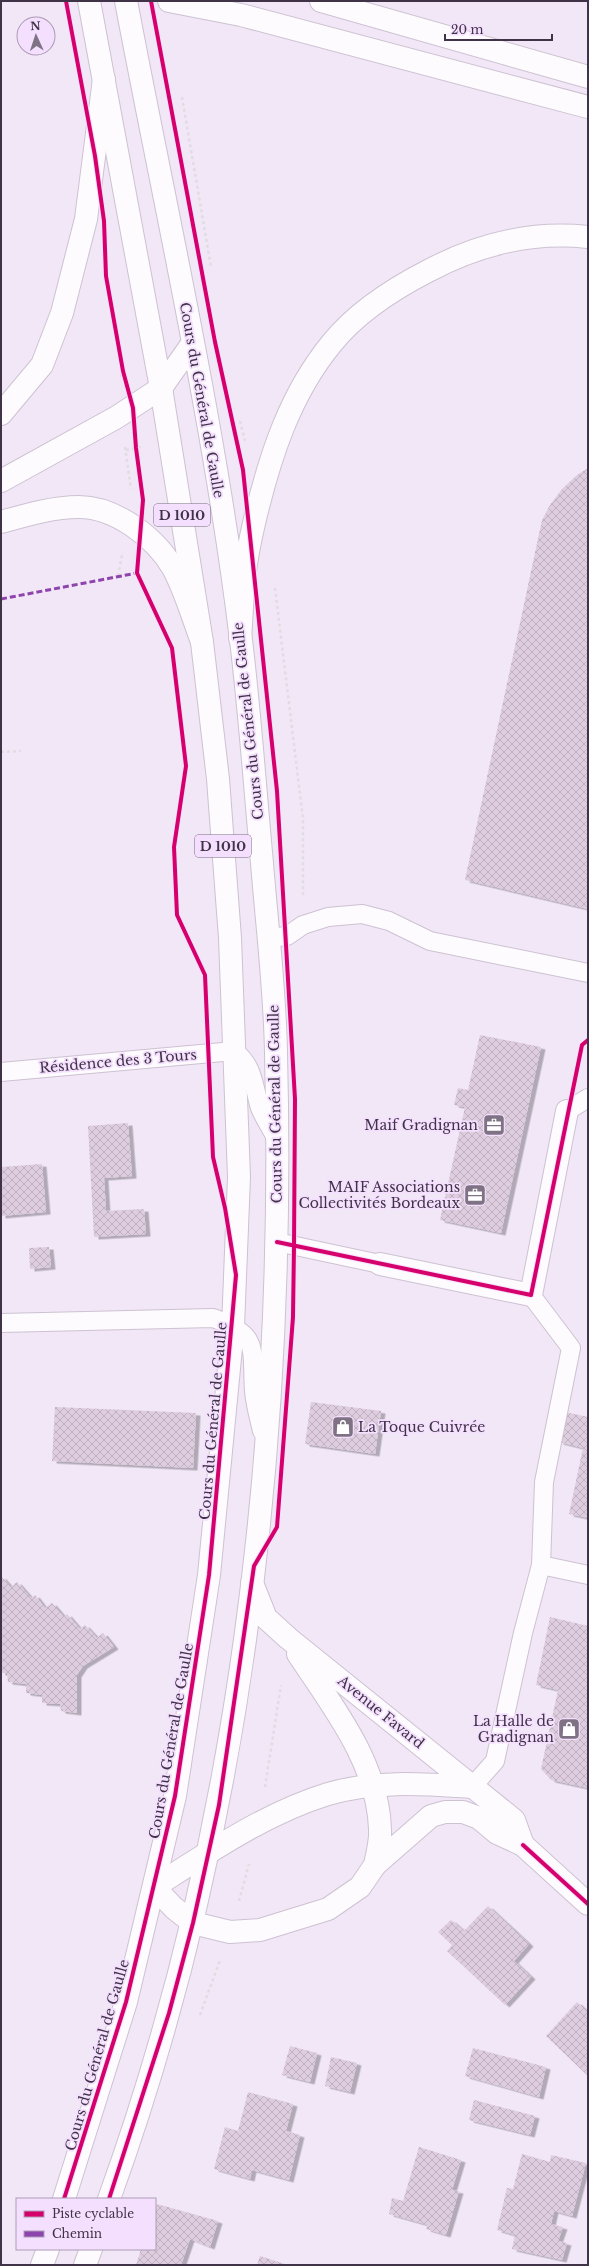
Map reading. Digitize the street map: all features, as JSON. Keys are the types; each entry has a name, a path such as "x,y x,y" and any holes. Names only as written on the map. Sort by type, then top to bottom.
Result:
{"main road":[{"name":"Cours du Général de Gaulle","path":"64,2198 126,2002 175,1796 209,1575 233,1327 239,1177 230,938 218,779 202,642 161,388 89,1"},
{"name":"Cours du Général de Gaulle","path":"109,2198 169,2013 193,1923 219,1805 252,1583 266,1448 277,1242 278,1178 276,1138 276,1050 268,938 240,638 210,436 126,1"},
{"path":"169,1 241,15 588,107"},
{"path":"321,1 588,78"},
{"path":"1,414 42,365 62,313 86,219 104,79"},
{"path":"240,638 245,572 266,473 299,389 332,342 374,304 402,285 447,260 491,244 534,237 588,237"},
{"path":"1,481 125,412 161,388 192,344"},
{"path":"1,522 40,512 80,507 105,512 128,524 141,532 159,549 173,568 202,642"},
{"path":"380,1264 531,1295 567,1111"},
{"name":"Avenue Favard","path":"252,1583 266,1618 288,1638 514,1820 523,1845"},
{"name":"Avenue Favard","path":"288,1638 335,1709 368,1769 380,1830 375,1865"},
{"path":"154,1886 209,1852 294,1806 329,1794 392,1784 472,1787"},
{"name":"Avenue Favard","path":"154,1886 174,1908 193,1923 230,1932 260,1930 289,1923 328,1909 360,1887 375,1865 431,1816 445,1812 463,1812 479,1818 497,1833 523,1845 588,1904"},
{"path":"42,2265 48,2250"},
{"path":"85,2265 91,2250"}],"lane":[{"path":"268,938 286,936 303,925 328,917 362,914 389,921 430,941 588,973"},
{"path":"234,1050 245,1059 254,1081 260,1109 276,1138"},
{"name":"Résidence des 3 Tours","path":"1,1072 234,1050"},
{"path":"567,1111 588,1098"},
{"path":"277,1242 380,1264"},
{"path":"472,1787 495,1761 523,1632 541,1565 544,1482 571,1348 531,1295"},
{"path":"1,1323 213,1318 233,1327 249,1340 254,1351 254,1392 266,1448"},
{"path":"541,1565 588,1575"}],"path":[{"path":"118,576 132,496 124,437 125,412 122,364"},
{"path":"123,371 117,392 125,412 137,455"},
{"path":"1,752 21,752"}],"building":[{"path":"588,468 588,909 465,880 542,520 550,505 562,489 577,475"},
{"path":"480,1035 541,1047 501,1233 440,1220 465,1107 454,1105 458,1088 468,1090"},
{"path":"128,1123 132,1176 104,1178 106,1211 144,1209 146,1234 94,1237 88,1126"},
{"path":"42,1164 46,1212 1,1216 1,1167"},
{"path":"49,1247 51,1267 30,1269 29,1248"},
{"name":"La Toque Cuivrée","path":"311,1402 381,1411 375,1454 305,1444"},
{"path":"55,1407 196,1413 193,1468 52,1461"},
{"path":"565,1412 588,1417 588,1518 569,1514 583,1448 559,1442"},
{"path":"1,1576 11,1587 17,1582 31,1598 35,1595 45,1608 52,1603 64,1617 67,1614 80,1629 85,1625 97,1638 103,1633 114,1647 83,1666 77,1675 77,1713 61,1711 60,1704 42,1703 42,1695 26,1693 26,1684 8,1682 7,1673 1,1673"},
{"name":"La Halle de Gradignan","path":"550,1617 588,1626 588,1788 551,1780 541,1769 558,1690 536,1685"},
{"path":"488,1906 529,1944 514,1961 531,1977 505,2005 447,1951 452,1945 438,1932 451,1920 464,1931"},
{"path":"577,2002 588,2013 588,2076 546,2036"},
{"path":"290,2046 317,2053 310,2082 282,2075"},
{"path":"473,2048 546,2067 539,2097 465,2076"},
{"path":"331,2057 357,2063 350,2092 325,2086"},
{"path":"248,2092 293,2104 286,2131 300,2135 289,2180 252,2170 250,2179 214,2169 225,2127 238,2131"},
{"path":"474,2100 535,2116 530,2135 469,2120"},
{"path":"419,2147 461,2160 452,2190 459,2191 446,2235 426,2229 428,2225 389,2214 392,2198 403,2201"},
{"path":"522,2154 550,2162 551,2155 586,2163 572,2216 554,2211 551,2224 563,2227 558,2241 567,2243 562,2260 512,2249 515,2235 497,2230 507,2188 513,2189"},
{"path":"157,2204 218,2221 210,2247 190,2239 181,2265 136,2265 141,2250 156,2250"},
{"path":"260,2256 288,2265 257,2265"}],"marked path":[{"path":"1,599 137,573"}],"cycle path":[{"path":"64,2198 126,2002 175,1796 209,1575 236,1275 225,1208 213,1157 205,975 177,915 174,847 186,766 172,648 137,573 143,500 136,448 133,408 123,371 106,276 104,221 95,156 66,1"},
{"path":"109,2198 169,2013 193,1923 219,1805 254,1566 277,1527 293,1317 295,1099 277,791 243,470 215,342 151,1"},
{"path":"277,1242 531,1295 582,1045 588,1040"},
{"path":"523,1845 588,1904"}],"place":[{"name":"Maif Gradignan","path":"494,1125"},
{"name":"MAIF Associations Collectivités Bordeaux","path":"475,1195"},
{"name":"La Toque Cuivrée","path":"343,1427"},
{"name":"La Halle de Gradignan","path":"569,1729"}]}
